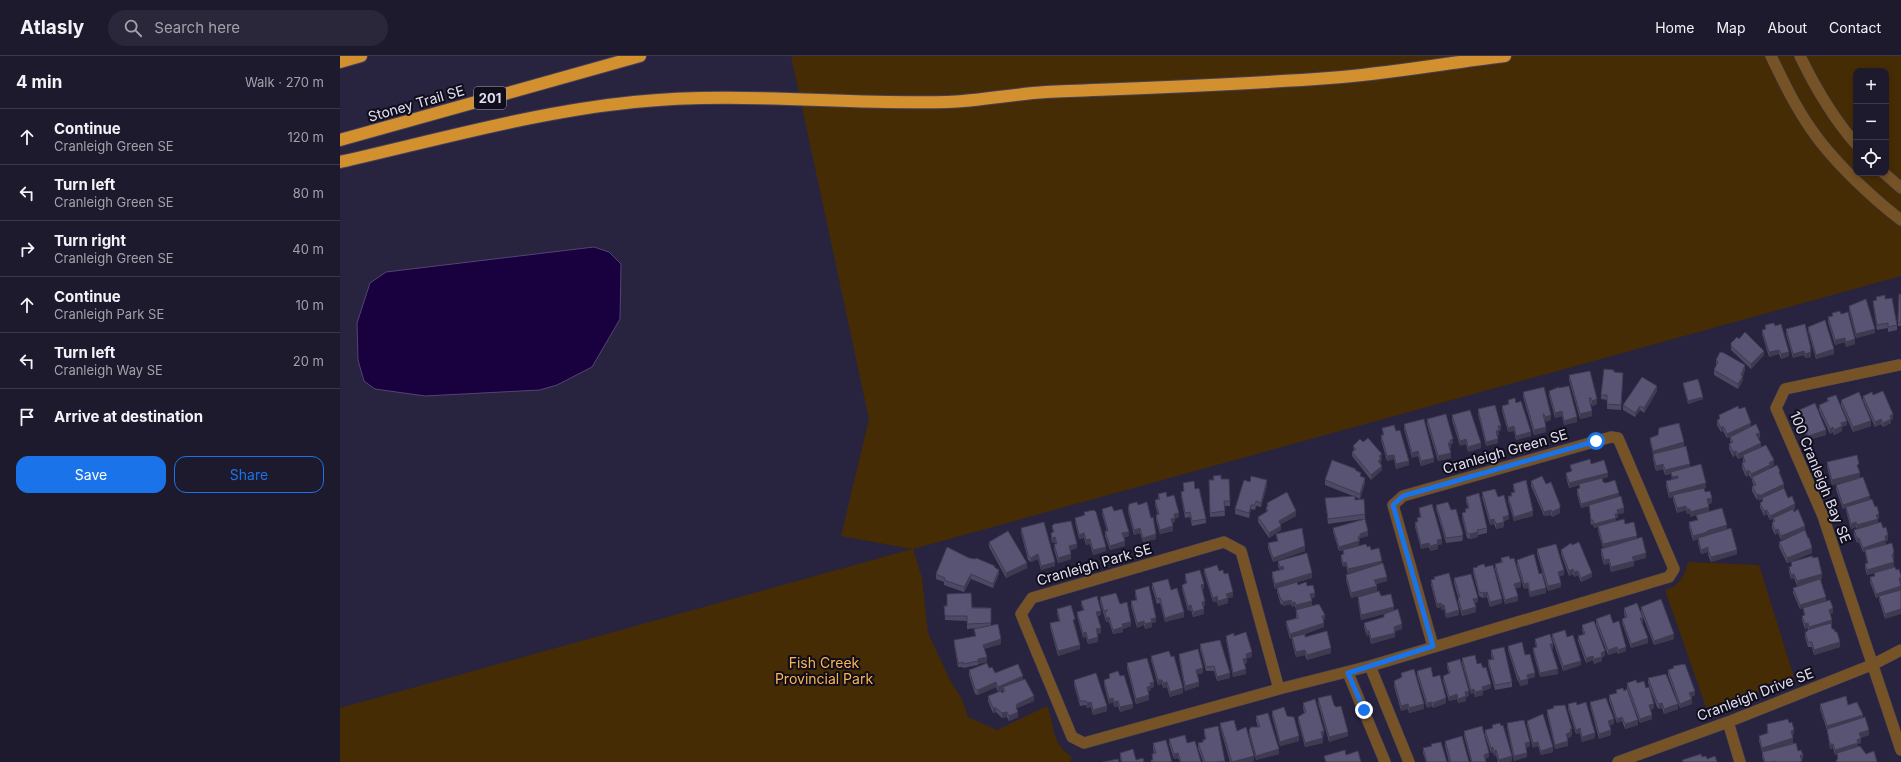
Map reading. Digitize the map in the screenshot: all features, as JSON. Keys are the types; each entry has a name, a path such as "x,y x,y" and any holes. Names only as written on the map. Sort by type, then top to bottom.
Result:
{"highway":[{"path":"340,62 361,56"},
{"name":"Stoney Trail SE","path":"340,140 640,56"},
{"path":"340,162 580,108 634,102 678,98 729,97 885,102 950,102 1040,93 1331,78 1505,56"}],"street":[{"path":"1772,56 1785,85 1811,129 1834,156 1878,202 1901,220"},
{"path":"1800,56 1834,116 1853,140"},
{"path":"1887,176 1901,188"},
{"name":"100 Cranleigh Bay SE","path":"1874,664 1823,516 1776,408 1785,389 1899,365"},
{"name":"Cranleigh Green SE","path":"1370,666 1669,577 1674,570 1618,438 1611,437 1403,496 1393,505 1433,646"},
{"name":"Cranleigh Park SE","path":"1279,689 1241,551 1224,542 1032,598 1020,614 1072,737 1084,743 1279,689 1348,673 1370,666"},
{"name":"Cranleigh Drive SE","path":"1618,762 1728,722 1874,664 1901,650"},
{"path":"1874,664 1901,750"},
{"path":"1370,666 1409,762"},
{"path":"1348,673 1385,762"},
{"path":"1728,722 1740,762"}],"green space":[{"name":"Fish Creek Provincial Park","path":"791,56 1901,56 1901,276 913,549 922,578 928,633 950,680 962,699 968,717 997,730 1047,706 1057,740 1060,746 1072,757 1070,762 340,762 340,708 912,549 841,536 869,419"},
{"path":"1688,562 1759,565 1794,677 1708,713 1665,590 1674,586 1681,580"}],"shaded area":[{"path":"594,247 609,252 621,264 620,319 592,367 557,385 540,390 425,396 375,389 364,381 358,360 357,323 370,283 386,272"}],"building":[{"path":"1899,294 1901,294 1901,322 1898,322"},
{"path":"1885,295 1885,299 1892,298 1897,325 1888,327 1888,323 1877,325 1873,301 1877,300 1876,297"},
{"path":"1866,299 1875,329 1856,334 1849,306"},
{"path":"1840,311 1841,314 1848,312 1855,339 1846,342 1845,338 1835,340 1828,317 1833,316 1832,313"},
{"path":"1825,320 1834,349 1816,355 1808,327"},
{"path":"1774,323 1775,326 1781,324 1789,352 1781,354 1779,350 1769,352 1762,330 1766,329 1765,325"},
{"path":"1805,324 1811,352 1805,354 1804,351 1793,354 1786,329"},
{"path":"1745,332 1764,351 1751,364 1731,346 1731,343 1737,337 1739,339"},
{"path":"1720,352 1745,365 1741,375 1743,376 1738,384 1714,370 1718,362 1716,360"},
{"path":"1604,369 1623,373 1621,405 1607,404 1607,395 1601,395"},
{"path":"1590,371 1597,399 1592,401 1591,398 1589,398 1592,411 1580,414 1569,375"},
{"path":"1642,377 1657,386 1644,408 1640,406 1635,413 1623,405"},
{"path":"1698,379 1703,397 1688,401 1683,383"},
{"path":"1569,386 1577,417 1564,421 1562,411 1555,413 1549,391 1559,387"},
{"path":"1544,387 1551,415 1545,417 1543,414 1546,427 1534,430 1523,392"},
{"path":"1883,391 1893,414 1890,416 1891,419 1883,423 1881,419 1875,422 1863,396 1872,392 1873,395"},
{"path":"1859,392 1871,421 1853,427 1841,400"},
{"path":"1836,395 1847,421 1841,423 1842,426 1834,430 1833,427 1830,429 1819,405 1829,401 1827,398"},
{"path":"1515,398 1516,403 1521,401 1531,432 1516,436 1514,426 1508,428 1502,406 1509,404 1508,400"},
{"path":"1815,403 1826,430 1808,436 1797,411"},
{"path":"1495,405 1501,426 1498,426 1499,430 1496,431 1498,439 1486,442 1478,409"},
{"path":"1738,406 1739,409 1745,407 1751,423 1727,434 1723,426 1721,428 1717,420 1720,419 1719,415"},
{"path":"1470,410 1481,443 1468,447 1466,439 1460,441 1452,415"},
{"path":"1446,414 1453,439 1450,440 1451,443 1448,443 1451,453 1438,456 1427,419"},
{"path":"1424,419 1434,458 1421,461 1418,451 1412,453 1404,424"},
{"path":"1679,423 1684,442 1653,451 1650,438 1658,435 1659,428"},
{"path":"1756,424 1760,433 1756,434 1761,443 1738,454 1736,451 1733,452 1729,444 1733,442 1730,437"},
{"path":"1394,425 1396,431 1400,430 1409,461 1396,464 1394,455 1387,456 1381,435 1384,435 1382,428"},
{"path":"1368,438 1382,454 1379,456 1381,459 1378,461 1382,466 1371,475 1352,452 1356,449 1353,446 1360,439 1363,442"},
{"path":"1766,445 1774,460 1769,463 1770,465 1751,474 1749,470 1746,472 1742,463 1745,462 1743,455"},
{"path":"1686,446 1690,464 1665,470 1663,464 1656,466 1653,454"},
{"path":"1857,455 1859,464 1857,465 1860,473 1832,480 1827,462"},
{"path":"1590,459 1591,464 1604,460 1608,473 1569,483 1566,473 1572,471 1570,465"},
{"path":"1332,460 1356,469 1355,470 1361,473 1360,476 1365,478 1360,494 1325,480"},
{"path":"1701,464 1706,483 1669,493 1666,481 1678,478 1678,476 1672,477 1671,472"},
{"path":"1777,465 1784,484 1759,496 1759,494 1757,495 1752,486 1756,485 1752,477"},
{"path":"1221,475 1221,479 1229,479 1230,501 1224,501 1225,511 1210,513 1209,480 1214,480 1213,476"},
{"path":"1251,476 1267,480 1261,503 1256,501 1255,505 1251,505 1249,513 1235,509 1244,480 1250,482"},
{"path":"1542,476 1546,484 1551,482 1560,505 1560,508 1552,512 1551,510 1544,512 1531,481"},
{"path":"1863,477 1870,496 1843,505 1836,485"},
{"path":"1602,478 1603,482 1606,483 1615,480 1619,493 1581,504 1577,489 1580,488 1579,484"},
{"path":"1526,480 1533,511 1514,517 1508,496 1512,496 1511,493 1515,492 1513,484"},
{"path":"1194,481 1195,489 1199,488 1206,519 1192,521 1190,512 1185,513 1181,492 1184,491 1183,483"},
{"path":"1704,488 1705,492 1710,491 1712,498 1707,499 1709,507 1690,512 1690,509 1687,509 1686,506 1677,508 1673,495"},
{"path":"1784,488 1788,498 1792,496 1795,504 1770,516 1767,510 1764,511 1760,503 1763,501 1762,498"},
{"path":"1495,489 1498,497 1504,495 1509,515 1503,517 1504,522 1496,524 1494,519 1490,520 1482,492"},
{"path":"1166,492 1167,497 1174,495 1179,513 1174,514 1175,518 1171,519 1173,526 1160,530 1156,515 1159,514 1155,500 1160,499 1158,494"},
{"path":"1287,492 1296,511 1279,521 1281,526 1269,533 1258,517 1268,511 1266,508 1268,506 1267,503"},
{"path":"1479,493 1487,528 1477,530 1478,532 1470,534 1467,533 1462,513 1466,512 1465,509 1469,508 1466,497"},
{"path":"1355,496 1355,500 1364,499 1365,514 1328,519 1325,498"},
{"path":"1621,496 1624,508 1617,510 1618,513 1615,514 1616,518 1594,524 1593,520 1591,520 1589,505"},
{"path":"1872,499 1875,507 1877,506 1879,514 1876,515 1878,519 1857,525 1856,522 1851,524 1846,507"},
{"path":"1137,502 1138,505 1147,502 1151,518 1153,517 1156,534 1143,538 1140,528 1134,530 1128,507 1129,504"},
{"path":"1448,502 1451,510 1456,509 1463,534 1462,536 1446,538 1436,505"},
{"path":"1432,504 1442,539 1437,540 1438,544 1430,546 1429,543 1421,545 1415,522 1418,522 1417,518 1421,517 1419,508"},
{"path":"1112,506 1114,511 1122,509 1129,532 1122,533 1125,541 1110,546 1105,531 1108,531 1102,509"},
{"path":"1722,508 1727,525 1693,536 1689,522 1698,520 1696,515"},
{"path":"1793,509 1794,512 1798,509 1805,526 1781,536 1778,529 1775,530 1772,523 1775,521 1773,518"},
{"path":"1094,510 1096,512 1106,547 1093,550 1090,539 1086,540 1084,533 1079,535 1075,518 1085,515 1084,512"},
{"path":"1365,519 1368,531 1360,534 1360,537 1358,537 1359,541 1339,547 1333,528"},
{"path":"1624,519 1625,524 1634,522 1637,536 1603,544 1598,526"},
{"path":"1071,521 1077,544 1069,546 1071,554 1058,558 1054,544 1057,544 1055,537 1052,538 1051,533 1054,532 1052,526 1054,524"},
{"path":"1044,522 1055,562 1041,566 1038,554 1031,558 1028,555 1021,528"},
{"path":"1881,522 1883,528 1886,527 1888,535 1885,536 1886,540 1863,548 1859,538 1857,539 1854,530"},
{"path":"1302,528 1305,546 1273,558 1268,543 1278,541 1276,534"},
{"path":"1731,528 1737,550 1711,557 1708,547 1701,550 1698,538"},
{"path":"1805,530 1812,548 1787,558 1779,542"},
{"path":"1008,531 1027,563 1006,573 989,542"},
{"path":"1642,537 1646,553 1632,557 1634,561 1611,567 1609,559 1604,560 1601,549"},
{"path":"1579,542 1592,573 1581,578 1578,571 1574,572 1573,569 1569,571 1561,550 1571,543 1572,545"},
{"path":"1892,543 1894,552 1892,555 1894,562 1867,570 1865,564 1868,563 1865,550"},
{"path":"1366,544 1367,547 1370,546 1371,550 1379,548 1382,561 1348,569 1346,562 1343,563 1341,555 1344,554 1343,550"},
{"path":"1556,544 1564,570 1558,572 1561,583 1548,586 1537,549"},
{"path":"947,547 969,558 976,558 995,566 994,567 999,570 993,584 971,574 964,587 944,580 945,578 936,574"},
{"path":"1307,553 1312,573 1275,584 1272,572 1284,569 1283,566 1280,567 1278,561"},
{"path":"1534,554 1539,574 1542,573 1546,588 1530,592 1528,583 1524,584 1517,560"},
{"path":"1509,556 1510,559 1514,558 1521,582 1514,584 1518,596 1505,600 1495,564 1503,562 1501,558"},
{"path":"1812,556 1813,558 1818,557 1822,574 1797,581 1794,574 1791,575 1789,567 1792,566 1791,562"},
{"path":"1383,563 1387,577 1374,580 1377,586 1351,593 1346,575"},
{"path":"1484,564 1485,567 1493,565 1502,599 1490,602 1487,592 1479,592 1473,568"},
{"path":"1217,565 1219,571 1223,570 1224,574 1228,573 1233,592 1226,594 1228,598 1218,601 1217,596 1213,598 1204,569"},
{"path":"1895,567 1896,570 1899,569 1901,586 1876,594 1870,577 1875,576 1874,573"},
{"path":"1200,570 1204,584 1201,585 1205,601 1202,602 1204,609 1193,612 1191,605 1188,606 1182,585 1187,583 1185,574"},
{"path":"1449,573 1459,610 1446,614 1444,605 1441,605 1441,603 1437,604 1431,580 1435,579 1434,577"},
{"path":"1471,574 1478,598 1473,599 1476,607 1462,611 1458,597 1460,597 1454,578"},
{"path":"1168,579 1171,590 1177,588 1184,612 1165,618 1160,598 1157,599 1152,583"},
{"path":"1820,579 1826,597 1800,605 1793,588"},
{"path":"1297,582 1298,585 1306,582 1307,586 1313,585 1315,593 1310,594 1312,601 1296,605 1295,602 1292,603 1291,600 1283,602 1277,588"},
{"path":"1149,586 1156,618 1151,619 1152,622 1145,624 1144,621 1137,623 1131,601 1137,600 1135,590"},
{"path":"1901,590 1901,609 1885,614 1879,596"},
{"path":"1379,591 1381,596 1391,594 1394,607 1361,615 1358,597"},
{"path":"971,593 972,608 991,608 991,623 967,624 967,616 945,616 944,606 947,606 947,594"},
{"path":"1116,593 1120,604 1127,602 1131,622 1122,624 1123,627 1113,630 1109,617 1106,618 1105,612 1108,610 1104,611 1100,597"},
{"path":"1097,596 1101,611 1096,612 1101,628 1096,629 1098,637 1088,640 1086,632 1083,633 1077,612 1084,610 1081,601"},
{"path":"1661,599 1674,634 1654,641 1641,607"},
{"path":"1830,600 1833,608 1829,610 1832,620 1809,627 1808,623 1805,624 1802,616 1805,615 1803,608"},
{"path":"1637,603 1643,618 1640,618 1648,638 1631,644 1622,619 1627,617 1624,608"},
{"path":"1319,604 1325,615 1322,616 1324,623 1290,634 1286,621 1298,618 1296,610"},
{"path":"1071,605 1075,619 1073,620 1080,645 1058,651 1050,623 1060,621 1057,609"},
{"path":"1398,609 1402,624 1394,627 1395,633 1371,639 1369,631 1367,631 1364,623 1384,617 1384,614"},
{"path":"1610,614 1613,623 1619,621 1626,647 1618,650 1617,647 1608,650 1596,619"},
{"path":"1594,621 1605,651 1601,653 1602,657 1594,659 1593,656 1586,658 1578,636 1585,634 1582,625"},
{"path":"1831,623 1832,629 1837,632 1840,642 1814,650 1812,642 1808,642 1805,632 1808,631 1807,630"},
{"path":"998,624 1001,639 983,645 987,657 978,659 978,661 963,664 963,662 958,663 954,640 976,636 974,629"},
{"path":"1565,630 1567,637 1573,635 1581,661 1563,666 1552,634"},
{"path":"1327,631 1331,648 1307,655 1305,650 1296,652 1292,637 1305,634 1305,637"},
{"path":"1246,632 1252,652 1246,654 1247,658 1243,659 1246,669 1233,673 1226,636 1234,633 1234,636"},
{"path":"1550,634 1553,644 1550,644 1558,669 1540,673 1533,648 1537,647 1535,639"},
{"path":"1220,640 1230,673 1217,677 1214,666 1206,667 1200,644"},
{"path":"1522,642 1525,655 1530,654 1535,673 1527,675 1528,679 1520,681 1508,646"},
{"path":"1504,647 1512,682 1495,685 1488,660 1494,659 1491,650"},
{"path":"1198,649 1203,668 1196,670 1199,682 1185,686 1179,654"},
{"path":"1169,651 1171,657 1174,656 1183,688 1170,692 1167,682 1163,683 1162,680 1158,680 1151,656"},
{"path":"1475,655 1477,664 1481,663 1483,668 1486,667 1491,684 1482,687 1483,690 1475,692 1474,689 1471,690 1462,658"},
{"path":"1147,658 1154,682 1150,683 1151,686 1147,687 1149,695 1136,699 1127,663"},
{"path":"1460,659 1469,691 1465,692 1466,696 1458,699 1457,694 1449,697 1443,676 1450,673 1447,663"},
{"path":"987,663 989,668 992,667 995,673 1018,664 1023,676 998,687 996,682 978,690 975,689 969,670"},
{"path":"1685,664 1695,691 1689,693 1692,699 1680,704 1668,670 1674,668 1673,666"},
{"path":"1431,667 1433,677 1440,675 1446,698 1433,703 1427,703 1417,671"},
{"path":"1414,669 1424,704 1409,708 1408,704 1401,706 1394,681 1402,677 1401,673"},
{"path":"1118,671 1120,676 1124,675 1133,704 1120,707 1118,701 1114,702 1113,698 1109,699 1104,680 1110,678 1109,674"},
{"path":"1096,673 1107,706 1093,710 1091,702 1087,703 1086,701 1080,701 1074,680"},
{"path":"1666,674 1678,704 1664,709 1662,703 1659,704 1657,702 1648,678"},
{"path":"1025,679 1034,696 1017,704 1016,707 1018,712 1009,716 1007,712 1002,713 996,708 993,708 988,696 1001,691 1002,693 1005,691 1003,687"},
{"path":"1636,680 1637,683 1644,681 1646,688 1649,687 1654,704 1649,705 1652,715 1640,719 1627,683"},
{"path":"1623,688 1624,691 1627,689 1638,720 1625,724 1622,717 1617,719 1609,695 1617,693 1616,690"},
{"path":"1331,695 1334,705 1336,707 1341,706 1348,732 1329,737 1318,698"},
{"path":"1846,696 1848,705 1857,702 1863,715 1827,726 1820,704"},
{"path":"1606,698 1614,719 1608,721 1611,730 1599,734 1590,702"},
{"path":"1315,699 1324,731 1321,732 1323,738 1305,743 1298,717 1306,712 1303,703"},
{"path":"1576,702 1577,705 1586,702 1595,733 1582,737 1580,728 1576,730 1568,704"},
{"path":"1565,705 1572,729 1570,729 1571,732 1566,734 1568,741 1555,745 1547,710 1554,708 1553,706"},
{"path":"1284,707 1287,716 1294,717 1299,736 1280,742 1272,711"},
{"path":"1268,713 1279,749 1256,756 1249,730 1251,727 1260,727 1256,716"},
{"path":"1543,714 1553,747 1541,751 1538,742 1533,743 1527,721"},
{"path":"1865,717 1869,730 1859,733 1861,738 1857,740 1858,743 1835,750 1833,744 1830,744 1827,729"},
{"path":"1788,719 1789,723 1792,722 1794,730 1791,731 1793,738 1762,748 1759,736 1768,733 1767,724"},
{"path":"1234,720 1237,731 1246,727 1254,756 1232,762 1220,723"},
{"path":"1524,720 1530,742 1525,743 1527,753 1514,756 1507,723"},
{"path":"1500,723 1501,726 1503,725 1512,756 1499,760 1496,750 1494,751 1493,747 1491,748 1485,730 1493,728 1492,725"},
{"path":"1218,726 1225,761 1205,762 1198,743 1203,742 1203,740 1206,739 1204,729"},
{"path":"1482,726 1489,753 1484,755 1486,762 1472,762 1464,731"},
{"path":"1185,735 1187,743 1195,741 1201,762 1181,762 1178,753 1174,754 1169,739"},
{"path":"1462,736 1469,762 1451,762 1445,741"},
{"path":"1166,740 1172,762 1151,762 1151,760 1153,760 1152,754 1156,753 1153,743"},
{"path":"1441,742 1447,762 1427,762 1423,748 1432,746 1431,744"},
{"path":"1796,743 1798,751 1801,750 1803,755 1800,755 1802,761 1765,762 1762,752"},
{"path":"1860,746 1866,754 1874,751 1877,762 1837,762 1837,753"},
{"path":"1133,749 1136,760 1143,758 1144,762 1122,762 1120,753"},
{"path":"1345,750 1346,755 1358,751 1361,762 1326,762 1324,756"},
{"path":"1701,754 1702,757 1706,756 1707,759 1715,756 1717,762 1683,762 1682,760"},
{"path":"1118,759 1119,762 1103,762"}],"route":[{"path":"1364,710 1348,673 1433,646 1393,505 1403,496 1596,441"}]}
